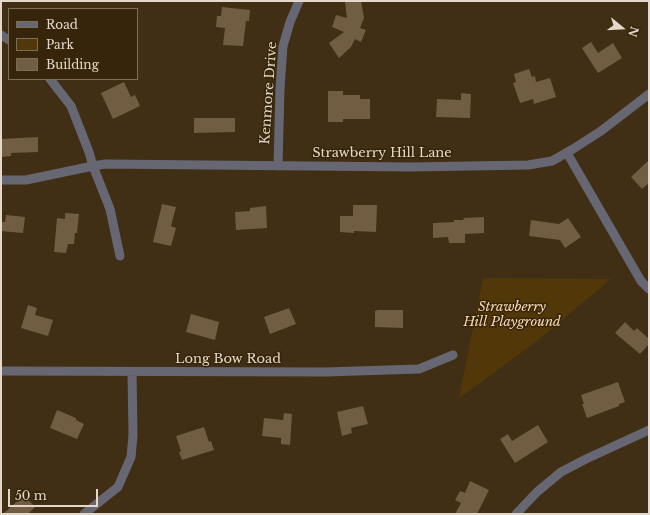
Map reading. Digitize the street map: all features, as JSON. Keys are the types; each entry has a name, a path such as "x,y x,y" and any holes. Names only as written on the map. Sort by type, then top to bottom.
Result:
{"street":[{"name":"Kenmore Drive","path":"278,166 280,89 283,46 290,22 300,1"},
{"path":"51,80 71,106 110,209 120,256"},
{"name":"Strawberry Hill Lane","path":"1,180 26,180 105,164 411,167 528,165 552,161 567,153 601,131 649,94"},
{"path":"567,153 641,281 649,289"},
{"name":"Long Bow Road","path":"1,371 326,372 419,369 453,355"},
{"path":"84,514 118,487 131,457 133,436 132,372"},
{"path":"516,514 536,492 561,472 649,430"}],"green space":[{"name":"Strawberry Hill Playground","path":"483,278 611,279 532,345 459,398"}],"building":[{"path":"361,1 364,18 360,28 366,30 361,42 355,39 351,47 339,58 329,43 344,32 332,27 336,15 347,18 345,2"},
{"path":"222,7 250,10 249,21 246,21 243,46 223,45 225,28 216,27 217,16 221,16"},
{"path":"591,42 598,53 613,43 622,58 598,73 582,48"},
{"path":"529,69 532,77 535,76 536,82 550,78 556,97 534,104 533,99 520,103 513,83 516,82 514,74"},
{"path":"124,82 131,97 135,95 140,106 113,119 101,93"},
{"path":"328,91 343,91 343,95 360,95 360,99 370,99 370,119 343,119 343,122 328,122"},
{"path":"461,93 471,94 470,118 436,117 437,99 461,100"},
{"path":"194,118 235,118 235,132 194,133"},
{"path":"38,137 38,152 11,153 11,156 1,157 1,139"},
{"path":"649,160 649,183 642,189 631,177"},
{"path":"162,204 176,207 171,226 176,228 171,246 153,242"},
{"path":"353,205 377,205 376,232 340,232 340,216 353,216"},
{"path":"266,206 267,228 236,230 235,212 250,211 250,208"},
{"path":"65,213 79,214 74,244 68,244 66,253 54,252 57,218 65,219"},
{"path":"6,215 25,217 23,233 1,231 1,222 5,222"},
{"path":"484,217 484,233 465,234 465,243 449,243 448,237 433,238 433,223 454,222 454,220 463,220 464,218"},
{"path":"568,218 581,237 565,248 560,240 529,236 531,220 559,224"},
{"path":"28,305 37,308 35,315 53,320 48,336 21,328"},
{"path":"289,308 296,324 270,334 264,317"},
{"path":"403,310 403,328 375,327 375,311"},
{"path":"191,314 219,322 215,340 186,332"},
{"path":"625,322 634,331 637,328 649,339 649,344 640,354 615,333"},
{"path":"618,382 625,402 619,404 619,406 587,418 582,404 584,404 581,395"},
{"path":"363,406 368,424 351,428 352,433 342,436 337,412"},
{"path":"57,410 76,418 76,420 84,424 77,439 50,428"},
{"path":"284,413 292,414 290,445 281,444 281,438 262,436 264,418 283,420"},
{"path":"538,425 548,442 515,463 500,439 508,434 512,441"},
{"path":"204,427 209,442 211,441 214,450 182,460 179,452 181,451 176,436"},
{"path":"470,481 489,490 477,514 455,514 461,503 455,500 460,491 465,493"},
{"path":"24,495 35,507 28,514 3,514"}]}
